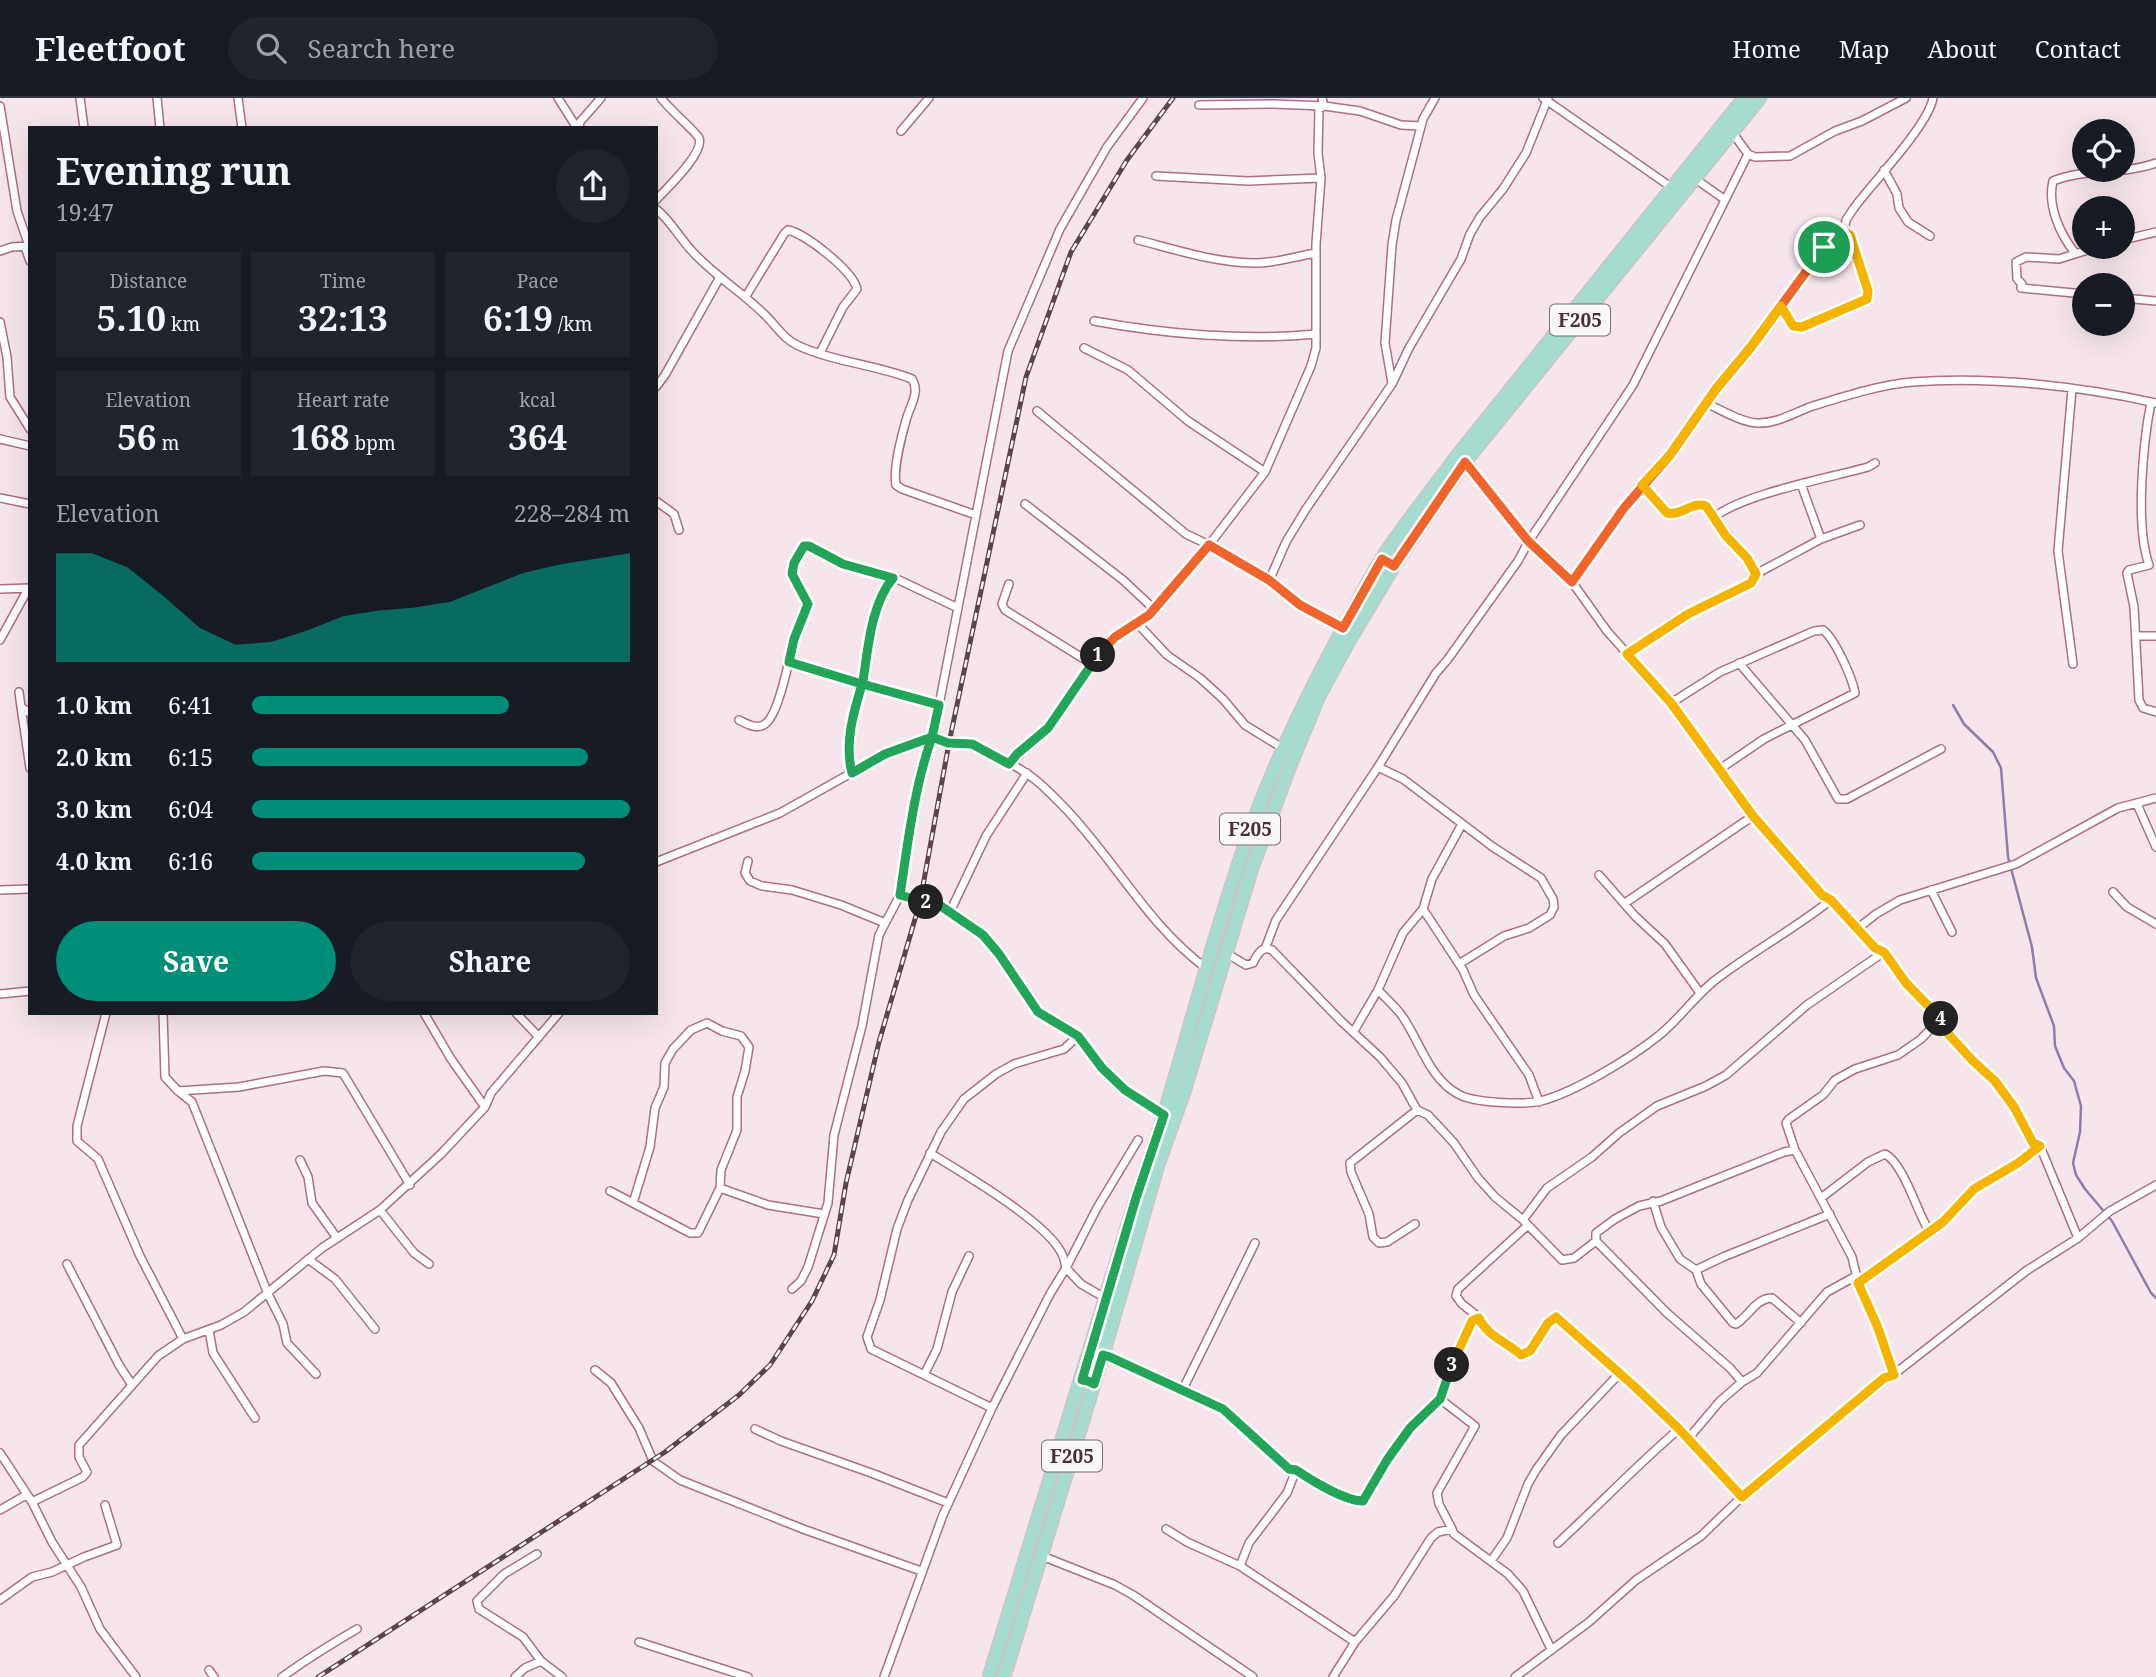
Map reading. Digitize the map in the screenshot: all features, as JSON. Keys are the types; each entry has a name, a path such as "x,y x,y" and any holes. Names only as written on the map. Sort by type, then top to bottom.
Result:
{"main road":[{"name":"F205","path":"1004,1677 1042,1556 1088,1382 1105,1298 1164,1115 1246,842 1287,736 1382,559 1457,456 1744,98"},
{"name":"F205","path":"989,1677 1088,1382 1103,1355 1154,1177 1184,1092 1252,868 1290,766 1320,696 1394,566 1465,462 1760,98"},
{"path":"1382,559 1394,566"}],"street":[{"path":"80,98 85,126"},
{"path":"157,98 160,126"},
{"path":"239,98 242,126"},
{"path":"558,98 577,126"},
{"path":"579,126 601,98"},
{"path":"658,198 693,159 699,141 693,131 661,98"},
{"path":"901,131 929,98"},
{"path":"1392,384 1385,344 1392,245 1421,126 1435,98"},
{"path":"1732,132 1748,154 1755,157 1790,156 1835,131 1862,121 1906,98"},
{"path":"1572,582 1642,485 1670,455 1716,389 1751,347 1824,247 1844,231 1846,220 1854,208 1921,122 1933,98"},
{"path":"792,1289 801,1281 808,1267 828,1203 834,1135 863,1026 879,935 900,895 916,798 939,705 1003,374 1014,334 1070,208 1139,99"},
{"path":"1269,580 1286,542 1306,509 1392,384 1409,348 1461,259 1475,226 1526,153 1546,99 1671,187"},
{"path":"1199,105 1323,102 1401,125 1421,126"},
{"path":"1009,764 1048,728 1101,651 1154,609 1209,545 1265,472 1311,366 1316,348 1321,178 1318,129 1319,109 1323,102"},
{"path":"0,106 17,211 28,243"},
{"path":"1265,949 1276,920 1378,767 1436,673 1518,561 1528,541 1633,385 1748,154"},
{"path":"2072,250 2062,237 2054,211 2051,193 2053,181 2084,174 2133,170 2156,163"},
{"path":"1884,170 1897,194 1899,208 1908,222 1930,236"},
{"path":"1156,176 1248,181 1321,178"},
{"path":"1694,178 1724,199"},
{"path":"658,211 691,251 746,296 783,337 797,346 912,379 916,393 907,417 894,474 896,485 976,514"},
{"path":"746,296 788,230 799,233 854,279 857,289 843,307 820,353"},
{"path":"1781,306 1793,326 1802,327 1867,299 1868,291 1854,244 1851,236 1844,231"},
{"path":"2135,237 2156,232"},
{"path":"1138,240 1201,257 1232,261 1260,263 1317,253"},
{"path":"0,251 28,246"},
{"path":"2072,254 2059,259 2026,257 2016,262 2017,279 2022,284 2021,288 2072,293"},
{"path":"658,384 720,277"},
{"path":"2135,299 2156,301"},
{"path":"1094,321 1117,326 1234,337 1317,334"},
{"path":"0,323 4,371 10,397 28,426"},
{"path":"1084,348 1128,370 1188,421 1265,472"},
{"path":"1708,404 1744,421 1762,423 1782,419 1874,388 1911,382 2010,383 2072,389 2154,402 2146,429 2142,531 2152,565 2129,570 2127,573 2133,594 2139,700 2143,708 2156,712"},
{"path":"2072,389 2058,551 2073,664"},
{"path":"1037,411 1186,534 1269,580 1300,605 1343,628"},
{"path":"0,439 28,446"},
{"path":"1465,462 1528,541 1572,582 1627,654 1671,703 1753,816 1822,895 1831,900 1875,948 1884,952 1906,983 1941,1018 1941,1026 1995,1081 2014,1107 2033,1143 2040,1146 2078,1238"},
{"path":"1713,518 1722,511 1801,484 1875,463"},
{"path":"1801,484 1821,538"},
{"path":"1642,485 1667,513 1678,514 1703,504 1747,558 1756,574"},
{"path":"0,498 28,503"},
{"path":"658,502 674,514 679,530"},
{"path":"1025,504 1123,580 1154,609"},
{"path":"1627,654 1688,614 1751,583 1756,574 1821,538 1860,525"},
{"path":"739,720 757,727 768,722 781,691 794,639 808,604 792,574 794,563 804,546 843,564 893,578 958,608"},
{"path":"852,773 849,763 849,735 877,611 893,578"},
{"path":"1009,584 1002,604 1005,610 1092,664"},
{"path":"0,589 28,589"},
{"path":"0,640 28,591"},
{"path":"1136,622 1167,655 1223,699 1245,725 1284,749"},
{"path":"1671,703 1739,663 1814,631 1823,629 1828,634 1855,692 1791,724 1720,769"},
{"path":"2136,636 2156,636"},
{"path":"789,662 939,705"},
{"path":"1739,663 1805,740 1838,799 1847,799 1941,748"},
{"path":"19,692 28,754"},
{"path":"21,707 28,712"},
{"path":"658,861 780,813 885,754 932,737 948,743 972,744 1027,773 1038,782 1075,818 1150,912 1206,968"},
{"path":"1378,767 1403,779 1462,824 1541,878 1553,899 1554,907 1550,915 1529,928 1504,936 1459,964"},
{"path":"950,912 985,836 1027,773"},
{"path":"1857,929 1887,906 2015,864 2118,808 2156,798"},
{"path":"2137,804 2156,847"},
{"path":"1625,903 1753,816"},
{"path":"1354,1031 1378,990 1403,933 1423,909 1432,879 1462,824"},
{"path":"748,861 745,873 750,881 762,887 792,890 841,905 884,923"},
{"path":"1599,875 1665,944 1700,993"},
{"path":"0,890 28,889"},
{"path":"1931,890 1952,932"},
{"path":"2113,892 2127,907 2156,925"},
{"path":"900,895 920,902 935,902 983,935 1038,1012 1078,1036 1102,1068 1125,1090 1164,1115"},
{"path":"1378,990 1400,1013 1444,1084 1458,1095 1481,1102 1539,1102 1594,1077 1658,1037 1700,993 1831,900"},
{"path":"1423,909 1459,964 1474,995 1529,1075 1539,1102"},
{"path":"1226,953 1246,965 1253,962 1259,952 1272,950 1380,1057 1402,1083 1417,1110 1428,1115 1454,1143 1495,1197 1525,1222 1562,1260 1574,1258 1596,1241"},
{"path":"1742,1497 1679,1429 1556,1317 1548,1323 1530,1351 1521,1355 1499,1340 1456,1296 1458,1289 1525,1222 1547,1188 1657,1106 1726,1075 1807,1005 1884,952"},
{"path":"0,994 28,990"},
{"path":"105,1015 77,1126 77,1141 98,1159 136,1247 183,1339"},
{"path":"163,1015 165,1077 192,1102 268,1294 283,1324 287,1343 316,1374"},
{"path":"425,1015 451,1059 485,1107"},
{"path":"518,1015 539,1038"},
{"path":"32,1503 83,1477 87,1472 79,1457 79,1445 158,1356 183,1339 244,1312 308,1259 380,1210 410,1185 485,1107 491,1093 557,1015"},
{"path":"1894,1375 1857,1279 1852,1257 1795,1150 1786,1123 1823,1095 1835,1080 1855,1069 1898,1055 1921,1039 1941,1018"},
{"path":"610,1191 690,1233 698,1233 720,1188 721,1170 737,1130 737,1097 749,1047 741,1036 722,1031 707,1023 691,1030 673,1049 666,1063 663,1087 655,1108 650,1147 633,1203"},
{"path":"992,1408 871,1349 867,1337 908,1200 941,1132 964,1099 1014,1064 1064,1049 1078,1036"},
{"path":"178,1091 239,1087 324,1071 343,1073 410,1185"},
{"path":"1416,1224 1387,1242 1379,1243 1373,1237 1369,1214 1351,1172 1350,1163 1417,1110"},
{"path":"884,1677 921,1570 948,1503 992,1408 1050,1294 1138,1140"},
{"path":"1688,1439 1720,1401 1757,1373 1828,1292 1857,1279 1943,1222 1974,1189 2018,1163 2040,1146"},
{"path":"1742,1382 1730,1368 1667,1313 1596,1241 1596,1233 1615,1219 1653,1201 1661,1201 1795,1150"},
{"path":"930,1153 965,1173 1030,1219 1053,1240 1061,1251 1066,1268 1081,1284 1105,1298"},
{"path":"1821,1198 1855,1171 1885,1154 1898,1168 1929,1231"},
{"path":"300,1160 308,1177 312,1203 337,1238"},
{"path":"1515,1677 1589,1622 1636,1580 1701,1536 1742,1497 1884,1378 1894,1375 2026,1271 2078,1238 2110,1211 2156,1185"},
{"path":"720,1188 768,1205 824,1214"},
{"path":"1653,1201 1661,1227 1680,1259 1696,1270 1701,1284 1736,1324 1767,1297 1772,1298 1801,1323"},
{"path":"380,1210 414,1253 429,1264"},
{"path":"1696,1270 1830,1214"},
{"path":"1182,1391 1255,1242"},
{"path":"925,1373 937,1349 952,1293 969,1256"},
{"path":"308,1259 335,1279 375,1329"},
{"path":"67,1264 118,1365 132,1385"},
{"path":"1103,1355 1182,1391 1200,1396 1223,1409 1289,1469 1296,1470 1356,1501 1363,1501 1410,1428 1440,1399 1472,1321 1479,1318"},
{"path":"209,1329 213,1353 255,1418"},
{"path":"595,1370 611,1383 639,1428 653,1461 680,1480 803,1529 921,1570"},
{"path":"1491,1561 1507,1538 1536,1470 1561,1435 1620,1373"},
{"path":"1440,1399 1475,1426 1437,1493 1439,1504 1454,1534 1508,1574 1523,1591 1551,1649"},
{"path":"755,1429 948,1503"},
{"path":"1558,1543 1585,1519 1620,1481 1679,1429"},
{"path":"0,1453 81,1587 100,1629 136,1677"},
{"path":"1240,1566 1249,1543 1287,1493 1296,1470"},
{"path":"0,1510 26,1495"},
{"path":"0,1600 32,1577 52,1572 118,1543 105,1505"},
{"path":"1166,1529 1187,1542 1240,1566 1355,1642"},
{"path":"1333,1677 1355,1642 1394,1596 1431,1538 1437,1532 1452,1529"},
{"path":"537,1554 504,1574 477,1601 479,1609 523,1637 541,1661 562,1677"},
{"path":"1042,1556 1115,1585 1133,1595 1253,1677"},
{"path":"282,1677 318,1651 333,1645 357,1629"},
{"path":"639,1642 748,1677"},
{"path":"515,1677 541,1661"},
{"path":"209,1670 214,1677"}],"waterway":[{"path":"1953,705 1964,724 1993,752 2001,768 2008,857 2032,947 2036,978 2054,1026 2055,1046 2064,1068 2074,1081 2081,1106 2080,1132 2073,1163 2076,1175 2112,1221 2156,1298"}],"railway":[{"path":"318,1677 665,1452 739,1395 770,1365 812,1301 834,1255 846,1183 879,1042 920,902 949,743 1026,377 1071,252 1127,160 1173,98"}],"route":[{"path":"1824,247 1751,347 1716,389 1708,404 1670,455 1642,485 1624,508 1572,582 1528,541 1465,462 1394,566 1382,559 1343,628 1300,605 1269,580 1209,545 1149,615 1115,637 1101,651 1048,728 1009,764 972,744 948,743 932,737 939,705 862,684 789,662 794,639 808,604 792,574 794,563 804,546 843,564 893,578 877,611 869,644 863,681 862,684 858,697 852,718 849,735 849,763 852,773 885,754 932,737 916,798 900,895 920,902 935,902 983,935 1038,1012 1078,1036 1102,1068 1125,1090 1164,1115 1105,1298 1082,1380 1094,1384 1103,1355 1110,1357 1215,1404 1234,1416 1289,1469 1296,1470 1356,1501 1363,1501 1410,1428 1440,1399 1472,1321 1479,1318 1499,1340 1521,1355 1530,1351 1548,1323 1556,1317 1679,1429 1742,1497 1884,1378 1894,1375 1878,1328 1858,1283 1943,1222 1974,1189 2028,1157 2040,1146 2033,1143 2014,1107 1995,1081 1941,1026 1941,1018 1906,983 1884,952 1875,948 1831,900 1822,895 1753,816 1671,703 1627,654 1688,614 1751,583 1756,574 1747,558 1726,536 1706,506 1697,504 1671,515 1662,509 1642,485 1670,455 1716,389 1751,347 1781,306 1793,326 1802,327 1867,299 1868,291 1850,235 1844,231 1824,247"}]}
